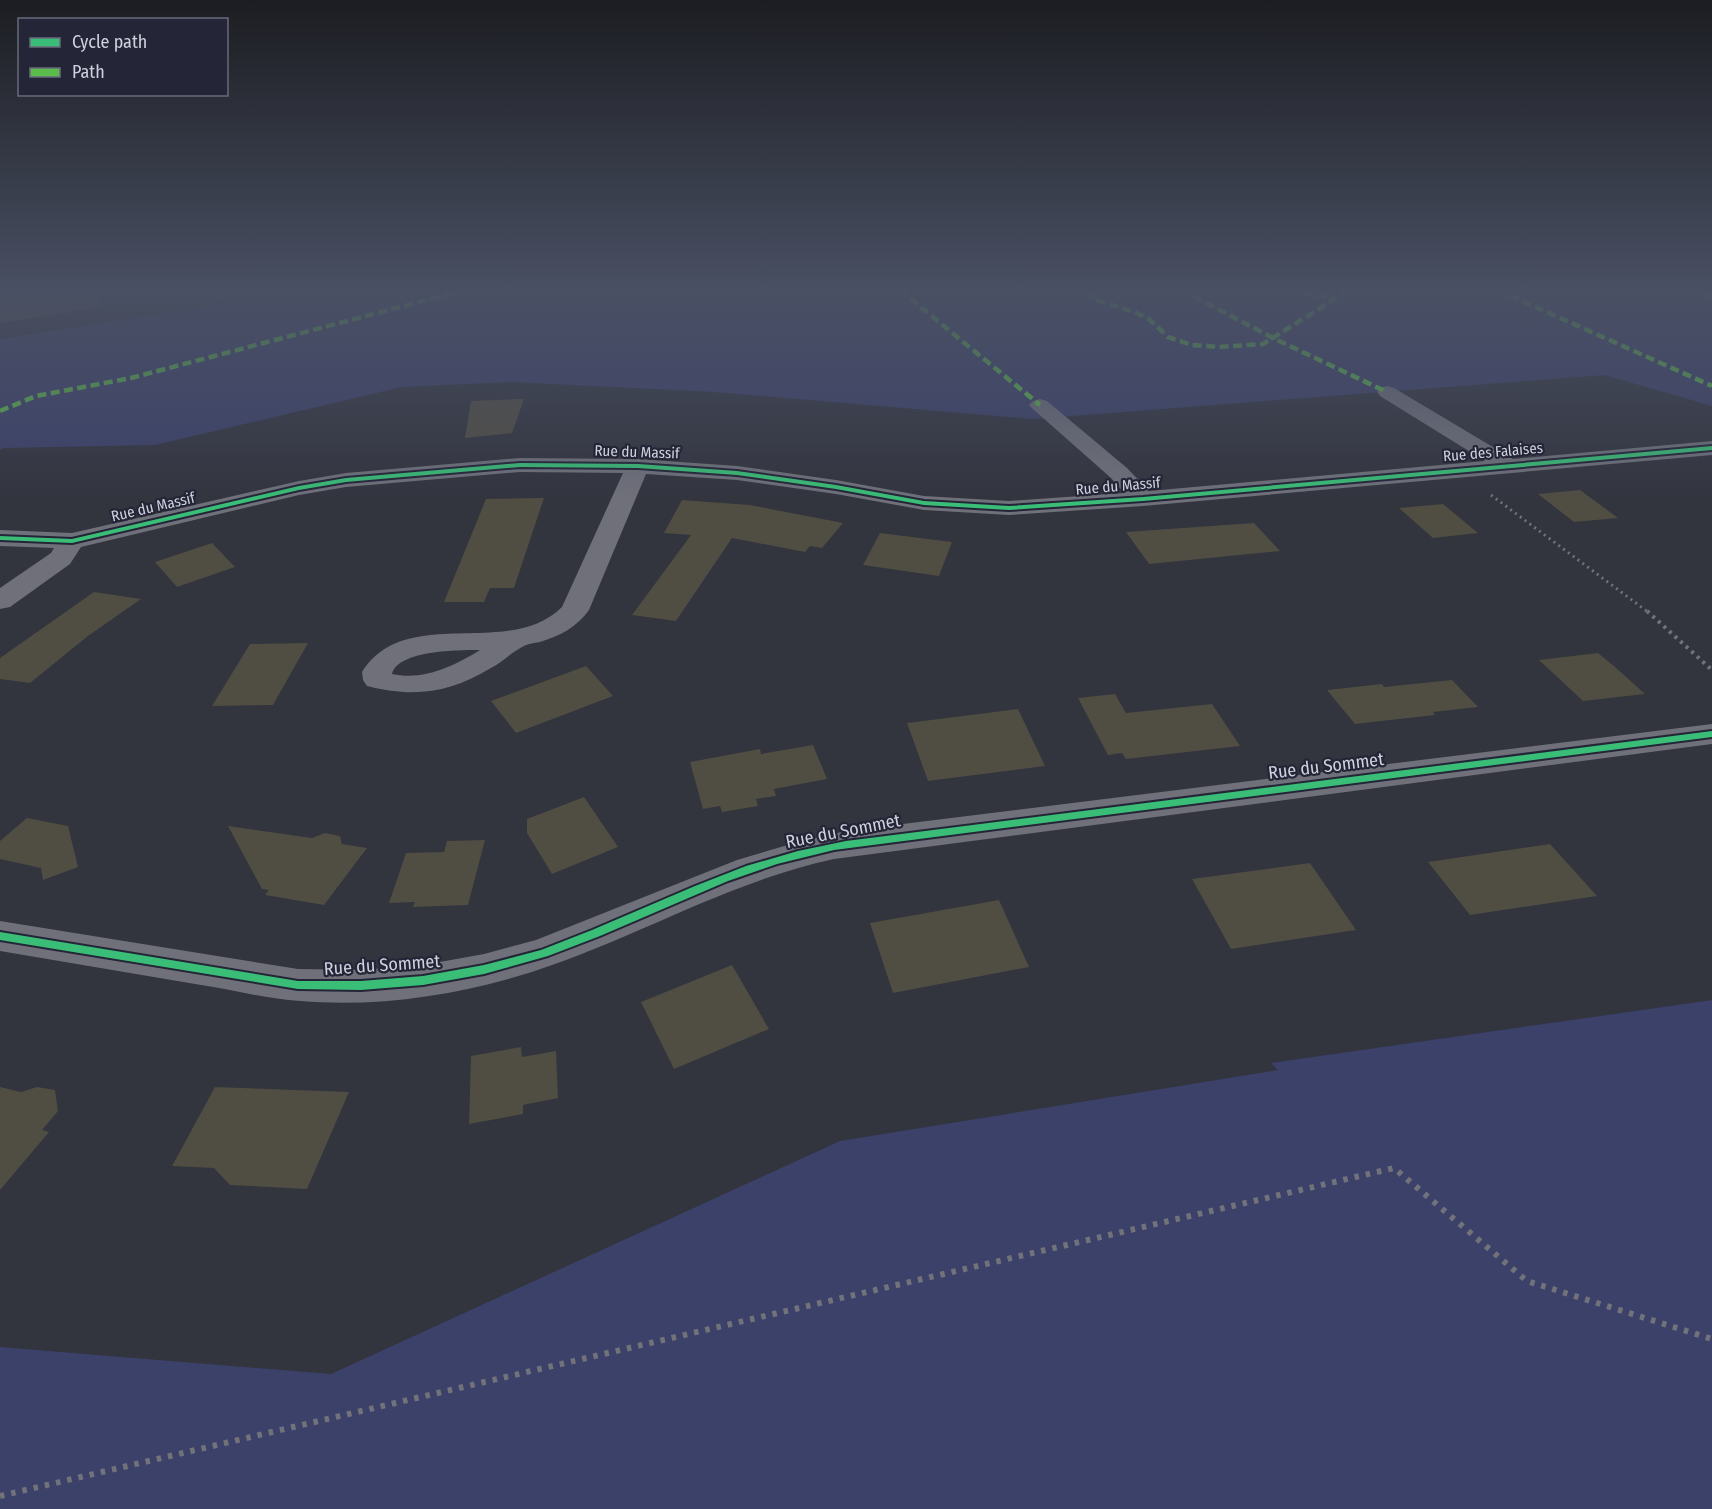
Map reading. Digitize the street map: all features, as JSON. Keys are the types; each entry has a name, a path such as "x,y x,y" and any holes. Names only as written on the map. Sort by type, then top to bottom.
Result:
{"street":[{"path":"1387,392 1507,465"},
{"path":"1040,405 1119,473 1143,499"},
{"name":"Rue des Falaises","path":"1277,486 1712,448"},
{"name":"Rue du Massif","path":"0,538 72,541 299,488 346,480 520,465 638,466 737,473 951,506 1040,507 1277,486"},
{"path":"513,640 540,633 558,625 575,610 638,466"},
{"path":"0,601 61,558 72,541"},
{"name":"Rue du Sommet","path":"0,936 298,985 332,987 404,984 477,972 520,960 579,939 749,869 813,850 1712,734"}],"path":[{"path":"1457,470 1636,601 1712,670"},
{"path":"0,1496 1394,1168 1527,1281 1712,1339"}],"shaded area":[{"path":"0,360 1712,360 1712,406 1605,375 1033,419 714,392 512,382 402,387 155,445 4,448 0,450"},
{"path":"1712,1000 1712,1509 0,1509 0,1347 331,1374 840,1141 1278,1070 1271,1063"}],"building":[{"path":"524,399 512,433 465,438 471,401"},
{"path":"1580,490 1618,518 1574,522 1538,494"},
{"path":"544,498 514,588 490,588 484,602 444,602 486,499"},
{"path":"682,500 750,505 843,523 822,548 810,546 805,552 732,538 676,621 632,615 691,535 664,533"},
{"path":"1443,504 1478,533 1433,538 1399,508"},
{"path":"1254,523 1280,551 1149,564 1126,532"},
{"path":"880,533 952,542 939,576 863,565"},
{"path":"212,543 235,567 177,587 155,562"},
{"path":"94,592 141,599 88,636 30,683 0,679 0,658"},
{"path":"308,643 273,705 212,706 250,644"},
{"path":"1598,653 1645,694 1583,701 1539,660"},
{"path":"586,666 613,696 516,733 491,701"},
{"path":"1452,680 1478,707 1433,712 1435,715 1355,724 1327,690 1382,684 1384,687"},
{"path":"1115,694 1126,713 1212,704 1240,746 1126,759 1122,753 1108,755 1078,698"},
{"path":"1018,709 1045,766 928,781 907,723"},
{"path":"813,745 827,779 774,789 776,796 756,799 758,806 722,812 720,806 703,809 690,762 760,749 761,754"},
{"path":"584,797 618,847 552,874 527,833 527,819"},
{"path":"27,818 68,826 78,867 43,880 41,868 0,859 0,841"},
{"path":"228,826 312,838 325,833 340,836 342,844 367,848 324,905 265,895 269,890 262,889"},
{"path":"485,840 468,905 413,907 415,902 389,903 406,853 444,852 447,841"},
{"path":"1550,844 1597,896 1470,915 1428,862"},
{"path":"1310,863 1356,930 1231,949 1192,879"},
{"path":"999,900 1029,967 893,993 870,923"},
{"path":"732,965 769,1029 674,1069 641,1002"},
{"path":"521,1047 522,1057 556,1051 558,1098 523,1105 523,1114 469,1124 471,1056"},
{"path":"0,1087 21,1092 37,1087 55,1090 58,1111 42,1130 49,1132 0,1190"},
{"path":"215,1087 349,1092 307,1189 230,1185 214,1168 172,1166"}],"marked path":[{"path":"0,411 36,396 131,378 190,360"},
{"path":"986,360 1040,405"},
{"path":"1320,360 1387,392"},
{"path":"1655,360 1712,386"}],"cycle path":[{"path":"0,538 72,541 299,488 346,480 520,465 638,466 737,473 836,487 924,503 1009,508 1143,499 1712,448"},
{"path":"0,936 298,985 361,986 423,981 484,970 544,953 750,869 846,844 1712,734"}]}
